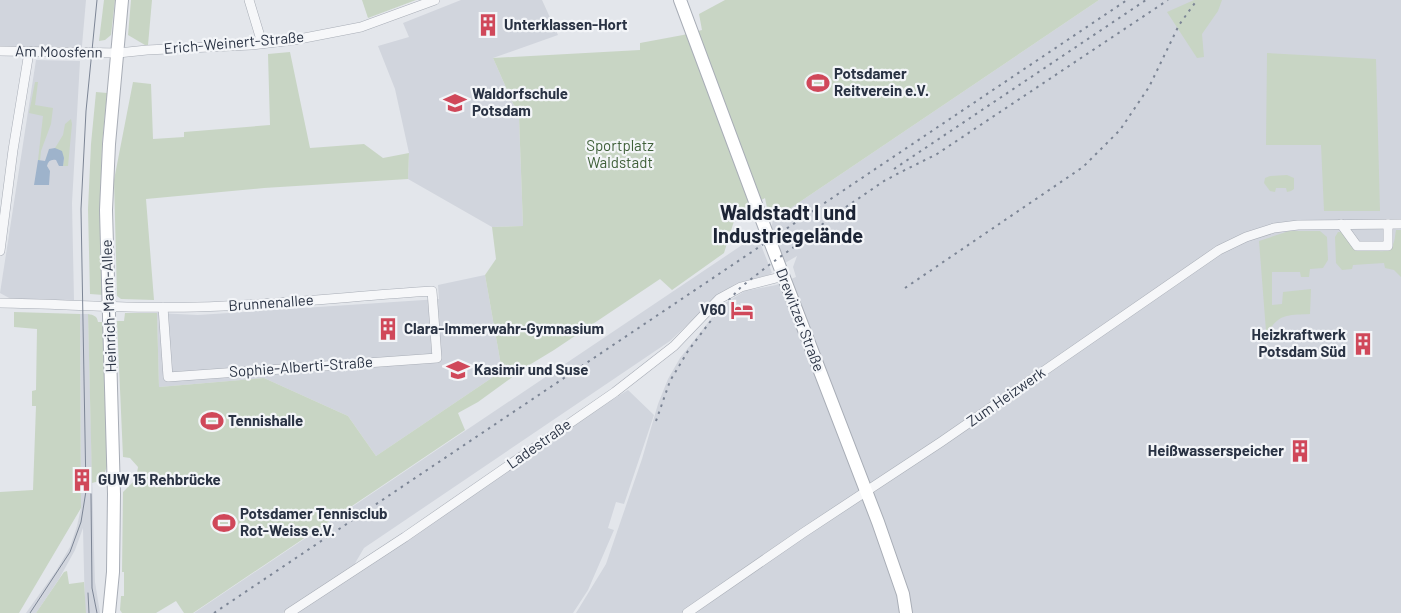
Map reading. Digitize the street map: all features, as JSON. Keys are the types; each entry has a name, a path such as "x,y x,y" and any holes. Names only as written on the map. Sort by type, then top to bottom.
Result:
{"street":[{"name":"Heinrich-Mann-Allee","path":"109,613 113,572 114,494 106,210 109,144 122,0"},
{"path":"249,0 262,44"},
{"name":"Erich-Weinert-Straße","path":"118,53 262,44 294,40 361,26 435,0"},
{"name":"Drewitzer Straße","path":"680,0 893,565 906,613"},
{"name":"Am Moosfenn","path":"0,51 118,53"},
{"path":"0,251 29,52"},
{"path":"1340,224 1357,246 1388,246 1388,224"},
{"name":"Zum Heizwerk","path":"687,613 955,433 1219,250 1246,237 1274,228 1298,225 1401,224"},
{"name":"Ladestraße","path":"289,613 405,538 615,392 674,346 719,299 741,287 784,276"},
{"name":"Brunnenallee","path":"0,303 109,307 245,305 432,291"},
{"name":"Sophie-Alberti-Straße","path":"163,307 168,377 437,358 432,291"}],"shaded area":[{"path":"0,0 86,0 81,57 0,56"},
{"name":"Waldorfschule Potsdam","path":"461,0 542,0 558,35 493,58 519,117 523,226 492,227 408,179 409,153 395,89 378,46 409,37 403,23"},
{"path":"1099,0 1401,0 1401,613 576,613 606,564 642,459 658,404 668,379 680,358 722,305 745,291 776,285 796,277 793,267 797,256 785,263 771,229 773,220"},
{"path":"36,60 80,61 72,203 74,300 11,299 0,293"},
{"path":"757,235 772,273 737,283 720,294 670,341 364,548 354,565 283,613 194,613"},
{"path":"485,275 502,371 376,456 348,416 264,378 159,387 157,313 198,315 439,299 438,285"},
{"path":"80,314 88,314 95,582 100,613 85,613 83,528 75,550 59,579 36,613 26,613 56,571 70,547 81,508"},
{"path":"628,390 654,415 624,504 616,502 608,528 614,530 588,590 573,613 296,613 578,421"}],"green space":[{"path":"104,0 115,0 111,35 105,40 99,41"},
{"path":"131,0 152,0 148,45 128,35"},
{"path":"362,0 416,0 368,18"},
{"name":"Sportplatz Waldstadt","path":"725,0 1099,0 770,222 765,198 746,209 735,218 724,253 672,290 660,279 526,367 478,402 458,413 465,430 193,613 184,613 176,601 156,613 122,613 120,610 121,596 124,596 124,572 122,572 123,492 136,479 138,467 130,458 123,457 117,321 124,321 125,313 157,313 159,387 264,378 348,416 376,456 502,371 485,275 496,259 492,227 523,226 519,117 493,58 640,50 640,43 702,30 699,14"},
{"path":"1194,0 1222,0 1218,11 1202,34 1204,57 1197,58 1167,12"},
{"path":"290,52 310,148 364,144 383,158 409,153 408,179 264,188 146,199 154,300 121,299 117,296 114,180 133,82 151,84 153,139 184,137 184,132 270,125 268,54"},
{"path":"1267,53 1376,59 1380,211 1324,211 1321,145 1266,145"},
{"path":"35,82 38,82 35,105 53,108 51,124 41,151 40,161 38,160 43,116 29,113"},
{"path":"96,92 107,93 102,144 100,206 104,295 90,294 88,209"},
{"path":"71,119 68,166 63,166 64,158 55,148 63,135 65,124"},
{"path":"1287,175 1294,178 1294,189 1291,191 1287,192 1286,188 1276,188 1275,192 1270,191 1264,183 1265,178 1270,176"},
{"path":"1396,230 1401,230 1401,277 1394,270 1385,268 1384,263 1353,265 1352,269 1342,270 1336,263 1335,237 1338,232 1366,248 1381,251 1387,250 1392,246"},
{"path":"1289,231 1320,231 1327,237 1328,260 1323,268 1310,269 1309,277 1301,277 1300,272 1272,272 1272,305 1282,304 1283,292 1311,289 1310,314 1286,316 1277,321 1269,331 1266,331 1259,241"},
{"path":"14,312 80,314 81,508 19,613 0,613 0,492 33,490 36,406 32,406 32,391 36,390 37,329 14,327"},
{"path":"88,314 95,316 98,322 104,322 108,463 105,473 101,478 92,483"},
{"path":"67,571 69,584 84,582 86,613 36,613 64,572"}],"water":[{"path":"55,148 62,151 64,158 63,166 59,166 56,160 50,161 47,166 50,171 49,185 34,185 38,160 45,161 49,149"}],"tram line":[{"path":"30,613 70,552 81,522 86,491 81,209 86,111 97,0"},
{"path":"91,494 92,588 97,613"},
{"path":"88,593 89,613"}],"railway":[{"path":"214,613 1127,0"},
{"path":"894,169 1146,0"},
{"path":"656,421 670,381 688,351 716,314 741,287 830,218 884,181 937,154 1168,0"},
{"path":"905,288 1083,167 1120,130 1149,87 1179,25 1197,0"}],"place":[{"name":"Unterklassen-Hort","path":"488,25"},
{"name":"Potsdamer Reitverein e.V.","path":"818,83"},
{"name":"Waldorfschule Potsdam","path":"455,103"},
{"name":"V60","path":"742,310"},
{"name":"Clara-Immerwahr-Gymnasium","path":"388,329"},
{"name":"Heizkraftwerk Potsdam Süd","path":"1363,344"},
{"name":"Kasimir und Suse","path":"458,370"},
{"name":"Tennishalle","path":"212,421"},
{"name":"Heißwasserspeicher","path":"1300,451"},
{"name":"GUW 15 Rehbrücke","path":"82,480"},
{"name":"Potsdamer Tennisclub Rot-Weiss e.V.","path":"224,523"}],"district":[{"name":"Waldstadt I und Industriegelände","path":"788,224"}]}
